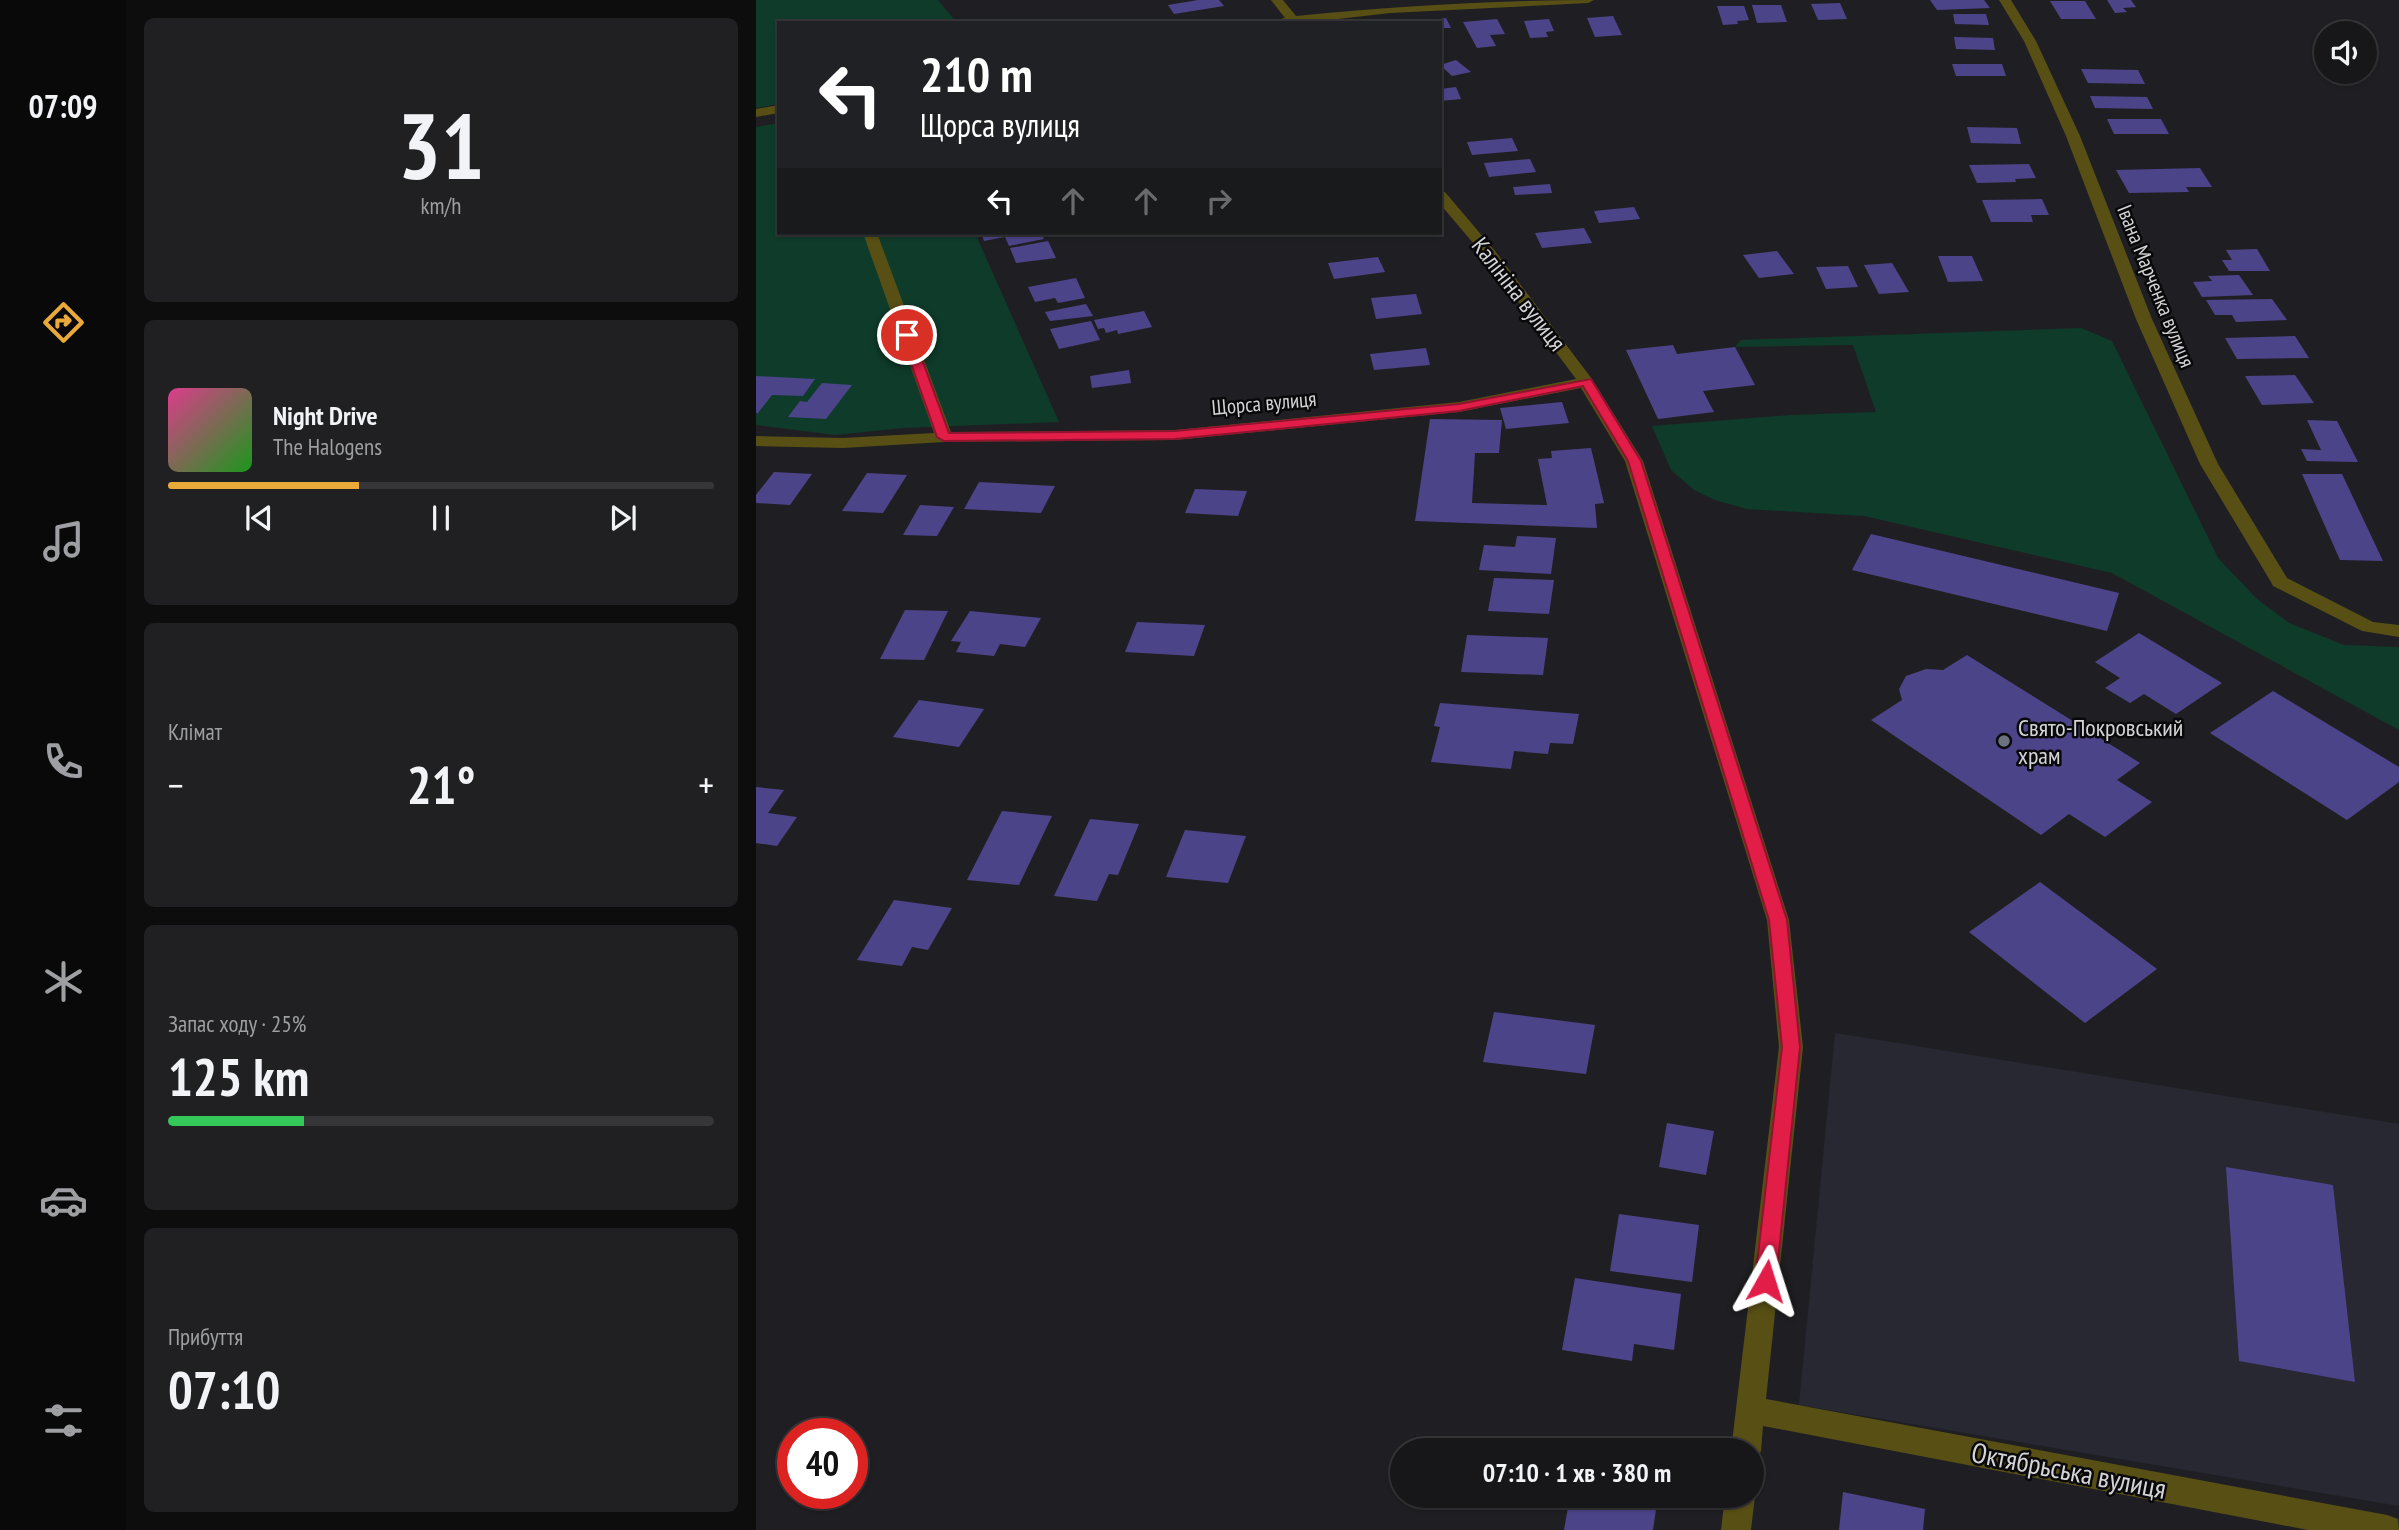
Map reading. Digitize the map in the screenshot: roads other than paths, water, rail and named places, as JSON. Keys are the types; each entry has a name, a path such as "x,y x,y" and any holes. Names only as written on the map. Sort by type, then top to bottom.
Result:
{"street":[{"path":"1277,0 1293,21 1391,10 1588,0"},
{"name":"Івана Марченка вулиця","path":"2005,0 2030,41 2073,136 2144,319 2209,464 2280,582 2370,627 2399,631"},
{"path":"756,113 777,109"},
{"name":"Калініна вулиця","path":"1442,197 1490,254 1586,382 1634,461 1778,920 1791,1047 1748,1438"},
{"path":"871,235 944,437"},
{"name":"Щорса вулиця","path":"756,441 843,443 944,437 1175,435 1459,407 1586,382"},
{"name":"Октябрьська вулиця","path":"1751,1410 2387,1530"},
{"path":"1736,1530 1739,1508"}],"place":[{"name":"Свято-Покровський храм","path":"2004,741"}]}
